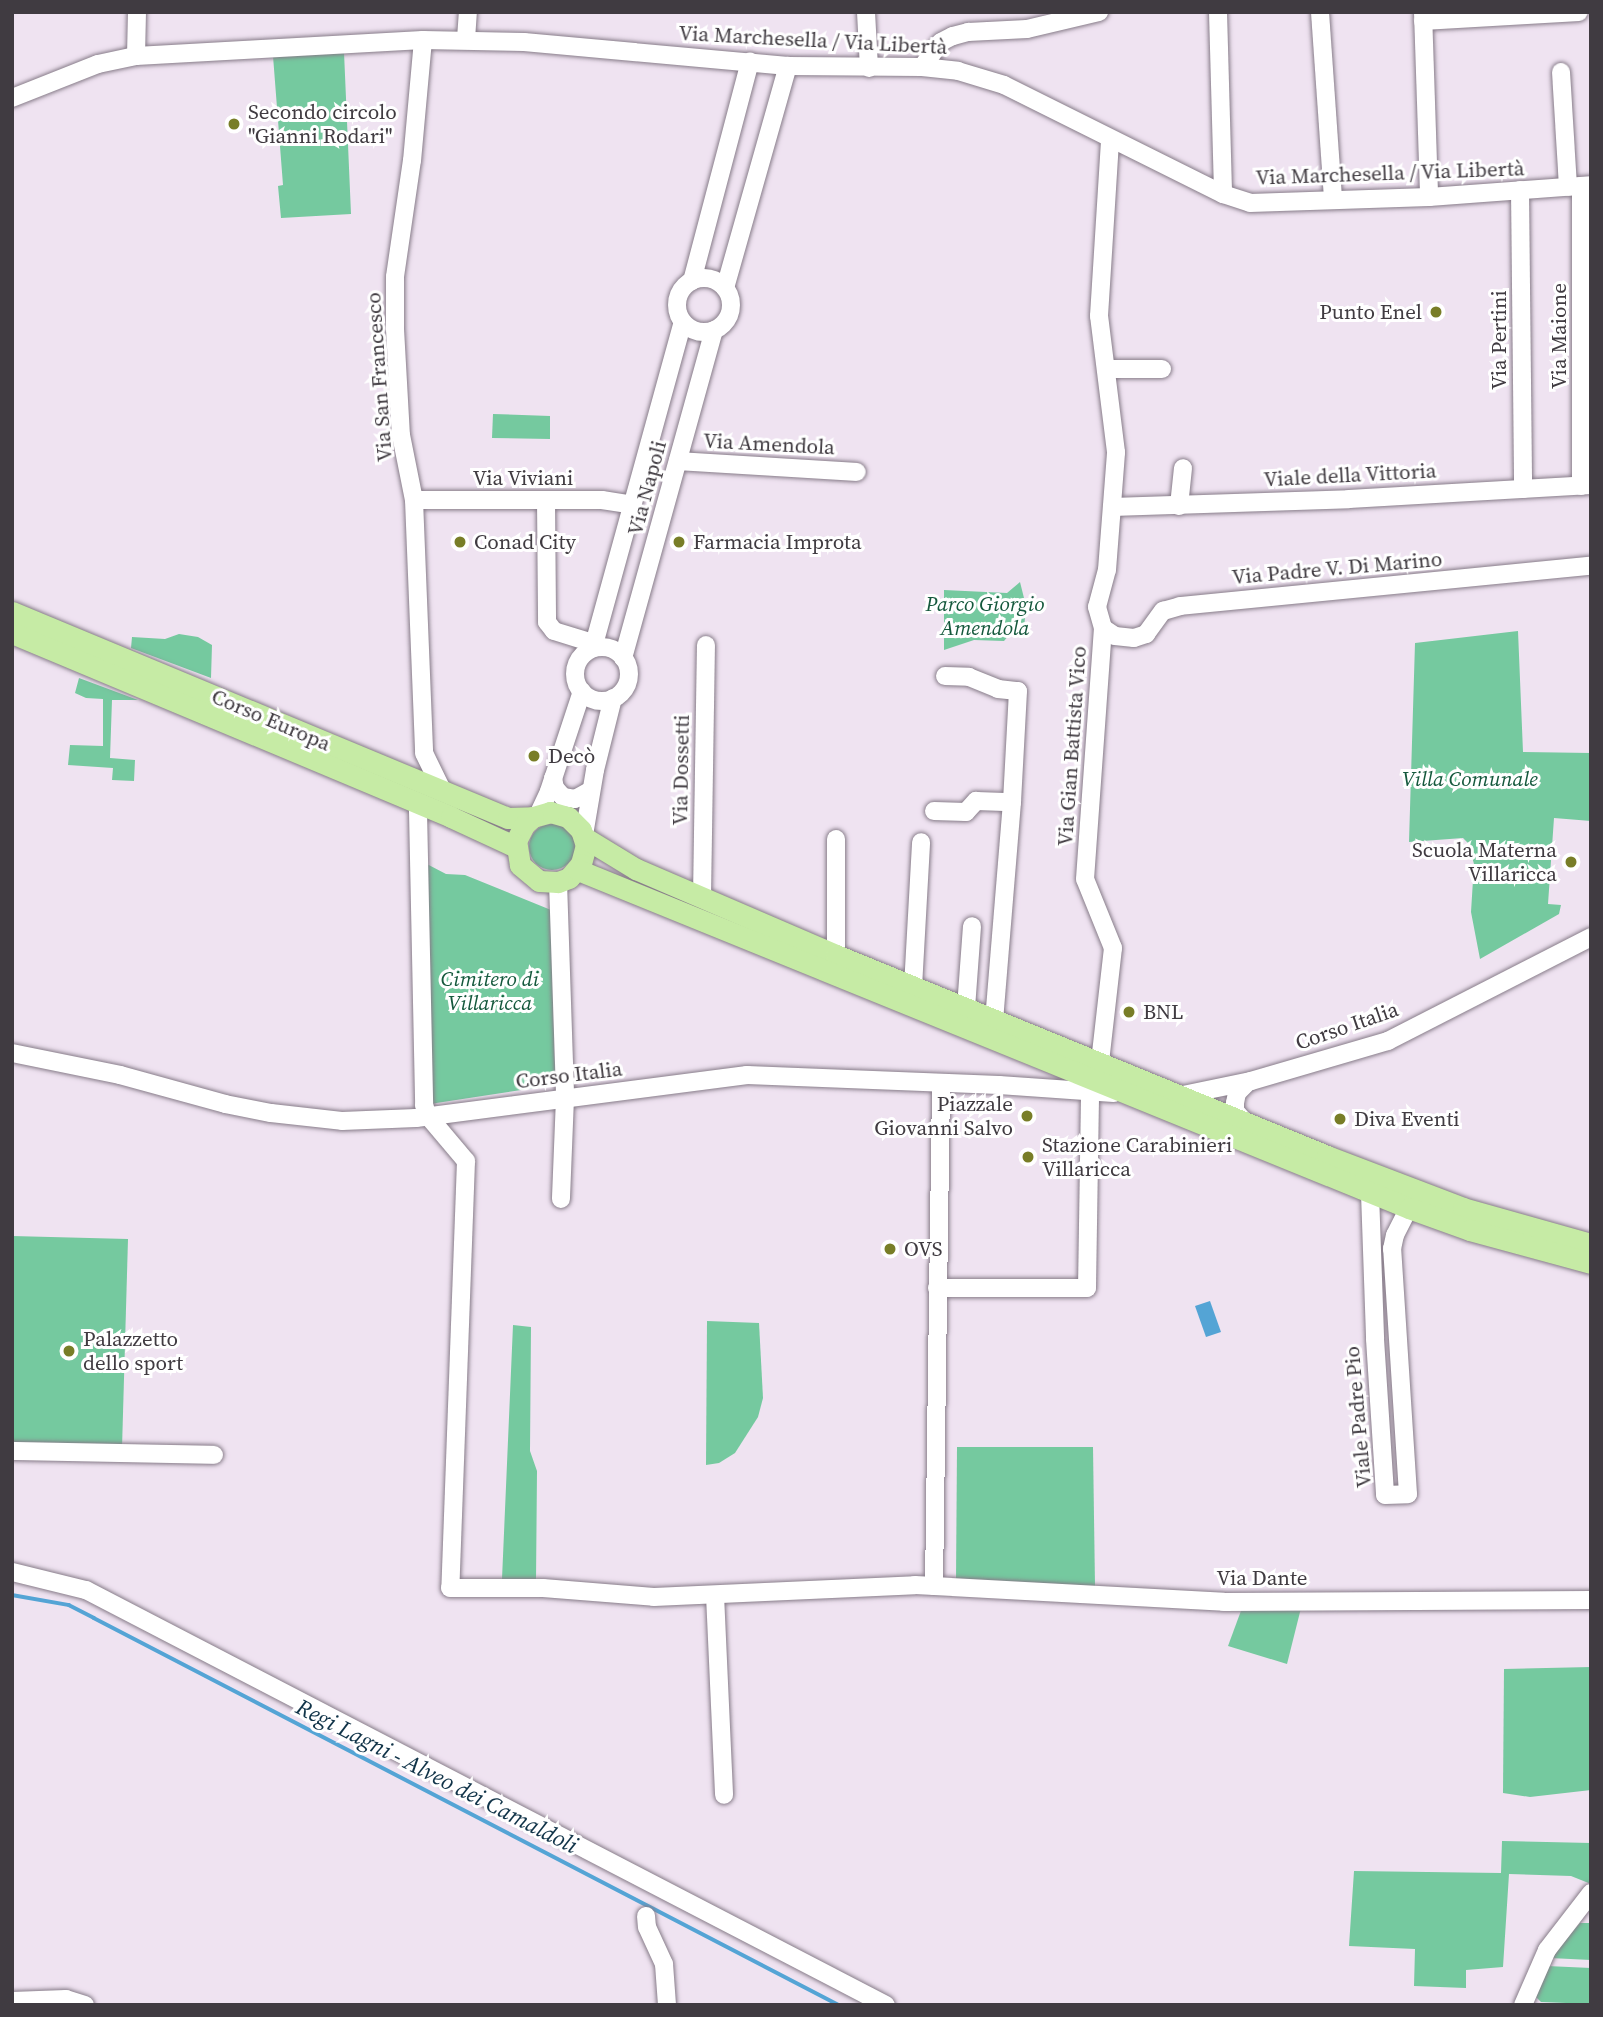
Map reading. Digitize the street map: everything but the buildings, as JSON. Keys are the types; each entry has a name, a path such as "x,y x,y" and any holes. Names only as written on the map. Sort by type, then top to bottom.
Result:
{"main road":[{"name":"Corso Europa","path":"12,612 508,818 536,816"},
{"name":"Corso Europa","path":"12,634 516,847"},
{"path":"584,837 586,852 578,870 558,882 539,881 528,874 518,860 516,847 520,830 536,816 550,812 568,817 584,837 636,869 836,955 1100,1062 1150,1091 1370,1193 1470,1230 1591,1263"},
{"path":"578,870 1061,1065 1150,1091 1183,1095 1451,1204 1532,1230 1591,1244"}],"street":[{"path":"136,56 137,12"},
{"path":"466,39 468,12"},
{"path":"866,12 869,68"},
{"path":"922,66 941,42 953,36 968,32 1027,29 1099,12"},
{"path":"1218,12 1223,194"},
{"path":"1320,12 1333,200"},
{"path":"1429,197 1423,17 1579,12"},
{"name":"Via Marchesella / Via Libertà","path":"12,99 98,64 136,56 466,39 788,66 922,66 958,71 993,80 1223,194 1250,203 1429,197 1580,186"},
{"name":"Via San Francesco","path":"423,40 414,147 395,277 401,435 414,500 424,753 443,792"},
{"path":"692,281 713,280 729,295 730,312 727,319 714,330 697,331 683,322 677,300 692,281 750,62"},
{"path":"724,288 788,66"},
{"name":"Via Maione","path":"1561,72 1580,186 1586,485"},
{"name":"Via Gian Battista Vico","path":"1100,1062 1113,948 1085,879 1103,628 1097,607 1107,570 1116,452 1108,369 1099,316 1110,139"},
{"name":"Via Pertini","path":"1520,190 1523,489"},
{"name":"Via Napoli","path":"593,646 683,322"},
{"name":"Via Napoli","path":"624,658 714,330"},
{"path":"1108,369 1162,369"},
{"name":"Via Amendola","path":"678,461 857,472"},
{"path":"1180,506 1183,468"},
{"name":"Viale della Vittoria","path":"1112,507 1349,499 1586,485"},
{"name":"Via Viviani","path":"414,500 601,500 632,505"},
{"path":"546,500 547,622 554,631 593,646 613,649 624,658 627,680 613,698 591,790 584,837"},
{"name":"Via Padre V. Di Marino","path":"1103,628 1115,636 1134,638 1146,634 1163,611 1180,606 1591,566"},
{"name":"Via Dossetti","path":"702,897 706,645"},
{"path":"593,646 577,663 575,678 582,691 593,699 613,698"},
{"path":"945,676 969,677 998,689 1018,691 1012,802 994,1019"},
{"path":"536,816 554,778 582,691"},
{"path":"402,775 414,767 424,753"},
{"path":"554,778 555,788 563,797 575,799 591,790"},
{"path":"934,811 966,812 976,802 1012,802"},
{"path":"422,805 418,811 424,1092 428,1116"},
{"path":"836,839 836,955"},
{"path":"913,987 921,842"},
{"path":"558,882 565,1098 561,1199"},
{"path":"966,1008 972,926"},
{"name":"Corso Italia","path":"1183,1095 1248,1082 1388,1041 1591,937"},
{"name":"Corso Italia","path":"12,1052 120,1075 177,1093 271,1113 342,1121 428,1116 747,1076 1150,1091"},
{"path":"1055,1088 1061,1065"},
{"path":"1244,1121 1235,1111 1235,1103 1237,1093 1248,1082"},
{"path":"934,1586 942,1083"},
{"path":"937,1288 1087,1288 1090,1090"},
{"name":"Via Dante","path":"428,1116 466,1161 450,1588 543,1588 654,1597 934,1586 1224,1602 1591,1600"},
{"name":"Viale Padre Pio","path":"1370,1193 1375,1339 1385,1495 1408,1494 1392,1249 1395,1235 1409,1208"},
{"path":"12,1451 215,1455"},
{"path":"12,1572 86,1590 886,2005"},
{"path":"715,1595 724,1795"},
{"path":"1523,2005 1547,1950 1591,1893"},
{"path":"646,1916 647,1927 664,1964 667,2005"},
{"path":"12,2001 66,1999 85,2005"}],"green space":[{"path":"344,52 351,214 281,218 278,186 283,185 273,56"},
{"path":"493,414 550,416 550,439 492,438"},
{"name":"Parco Giorgio Amendola","path":"1020,582 1026,606 1024,629 1009,635 1004,641 974,640 944,650 944,590 1007,593"},
{"name":"Villa Comunale","path":"1518,631 1523,752 1591,753 1591,821 1554,818 1548,904 1561,905 1559,914 1480,959 1471,912 1474,864 1468,843 1463,838 1409,842 1415,643"},
{"path":"179,634 198,637 212,645 211,678 131,648 132,637 165,639"},
{"path":"79,678 138,700 112,700 110,758 135,760 134,781 112,780 113,768 68,765 70,745 103,746 103,699 86,698 75,693"},
{"path":"552,824 568,831 575,847 568,863 552,870 536,863 529,847 536,831"},
{"name":"Cimitero di Villaricca","path":"423,862 446,874 465,875 551,910 555,1071 547,1086 430,1104"},
{"name":"Palazzetto dello sport","path":"12,1236 128,1239 122,1448 12,1445"},
{"path":"707,1321 759,1323 763,1398 758,1417 735,1453 719,1463 706,1465"},
{"path":"513,1325 531,1327 530,1451 537,1471 536,1582 502,1579"},
{"path":"957,1447 1093,1447 1095,1586 956,1581"},
{"path":"1242,1608 1301,1608 1287,1664 1228,1646"},
{"path":"1591,1667 1591,1790 1530,1797 1503,1793 1504,1669"},
{"path":"1502,1841 1591,1843 1591,1884 1571,1876 1509,1874 1503,1967 1466,1970 1466,1988 1414,1986 1415,1949 1349,1946 1354,1871 1501,1873"},
{"path":"1580,1923 1591,1923 1591,1960 1550,1958"},
{"path":"1547,1966 1591,1968 1591,2004 1541,2002 1536,1997"}],"water":[{"path":"1210,1301 1221,1332 1206,1337 1195,1306"}],"waterway":[{"name":"Regi Lagni - Alveo dei Camaldoli","path":"12,1595 69,1605 839,2005"}],"place":[{"name":"Secondo circolo \"Gianni Rodari\"","path":"234,124"},
{"name":"Punto Enel","path":"1436,312"},
{"name":"Conad City","path":"460,542"},
{"name":"Farmacia Improta","path":"679,542"},
{"name":"Decò","path":"534,756"},
{"name":"Scuola Materna Villaricca","path":"1571,862"},
{"name":"BNL","path":"1129,1012"},
{"name":"Piazzale Giovanni Salvo","path":"1027,1116"},
{"name":"Diva Eventi","path":"1340,1119"},
{"name":"Stazione Carabinieri Villaricca","path":"1028,1157"},
{"name":"OVS","path":"890,1249"},
{"name":"Palazzetto dello sport","path":"69,1351"}]}
